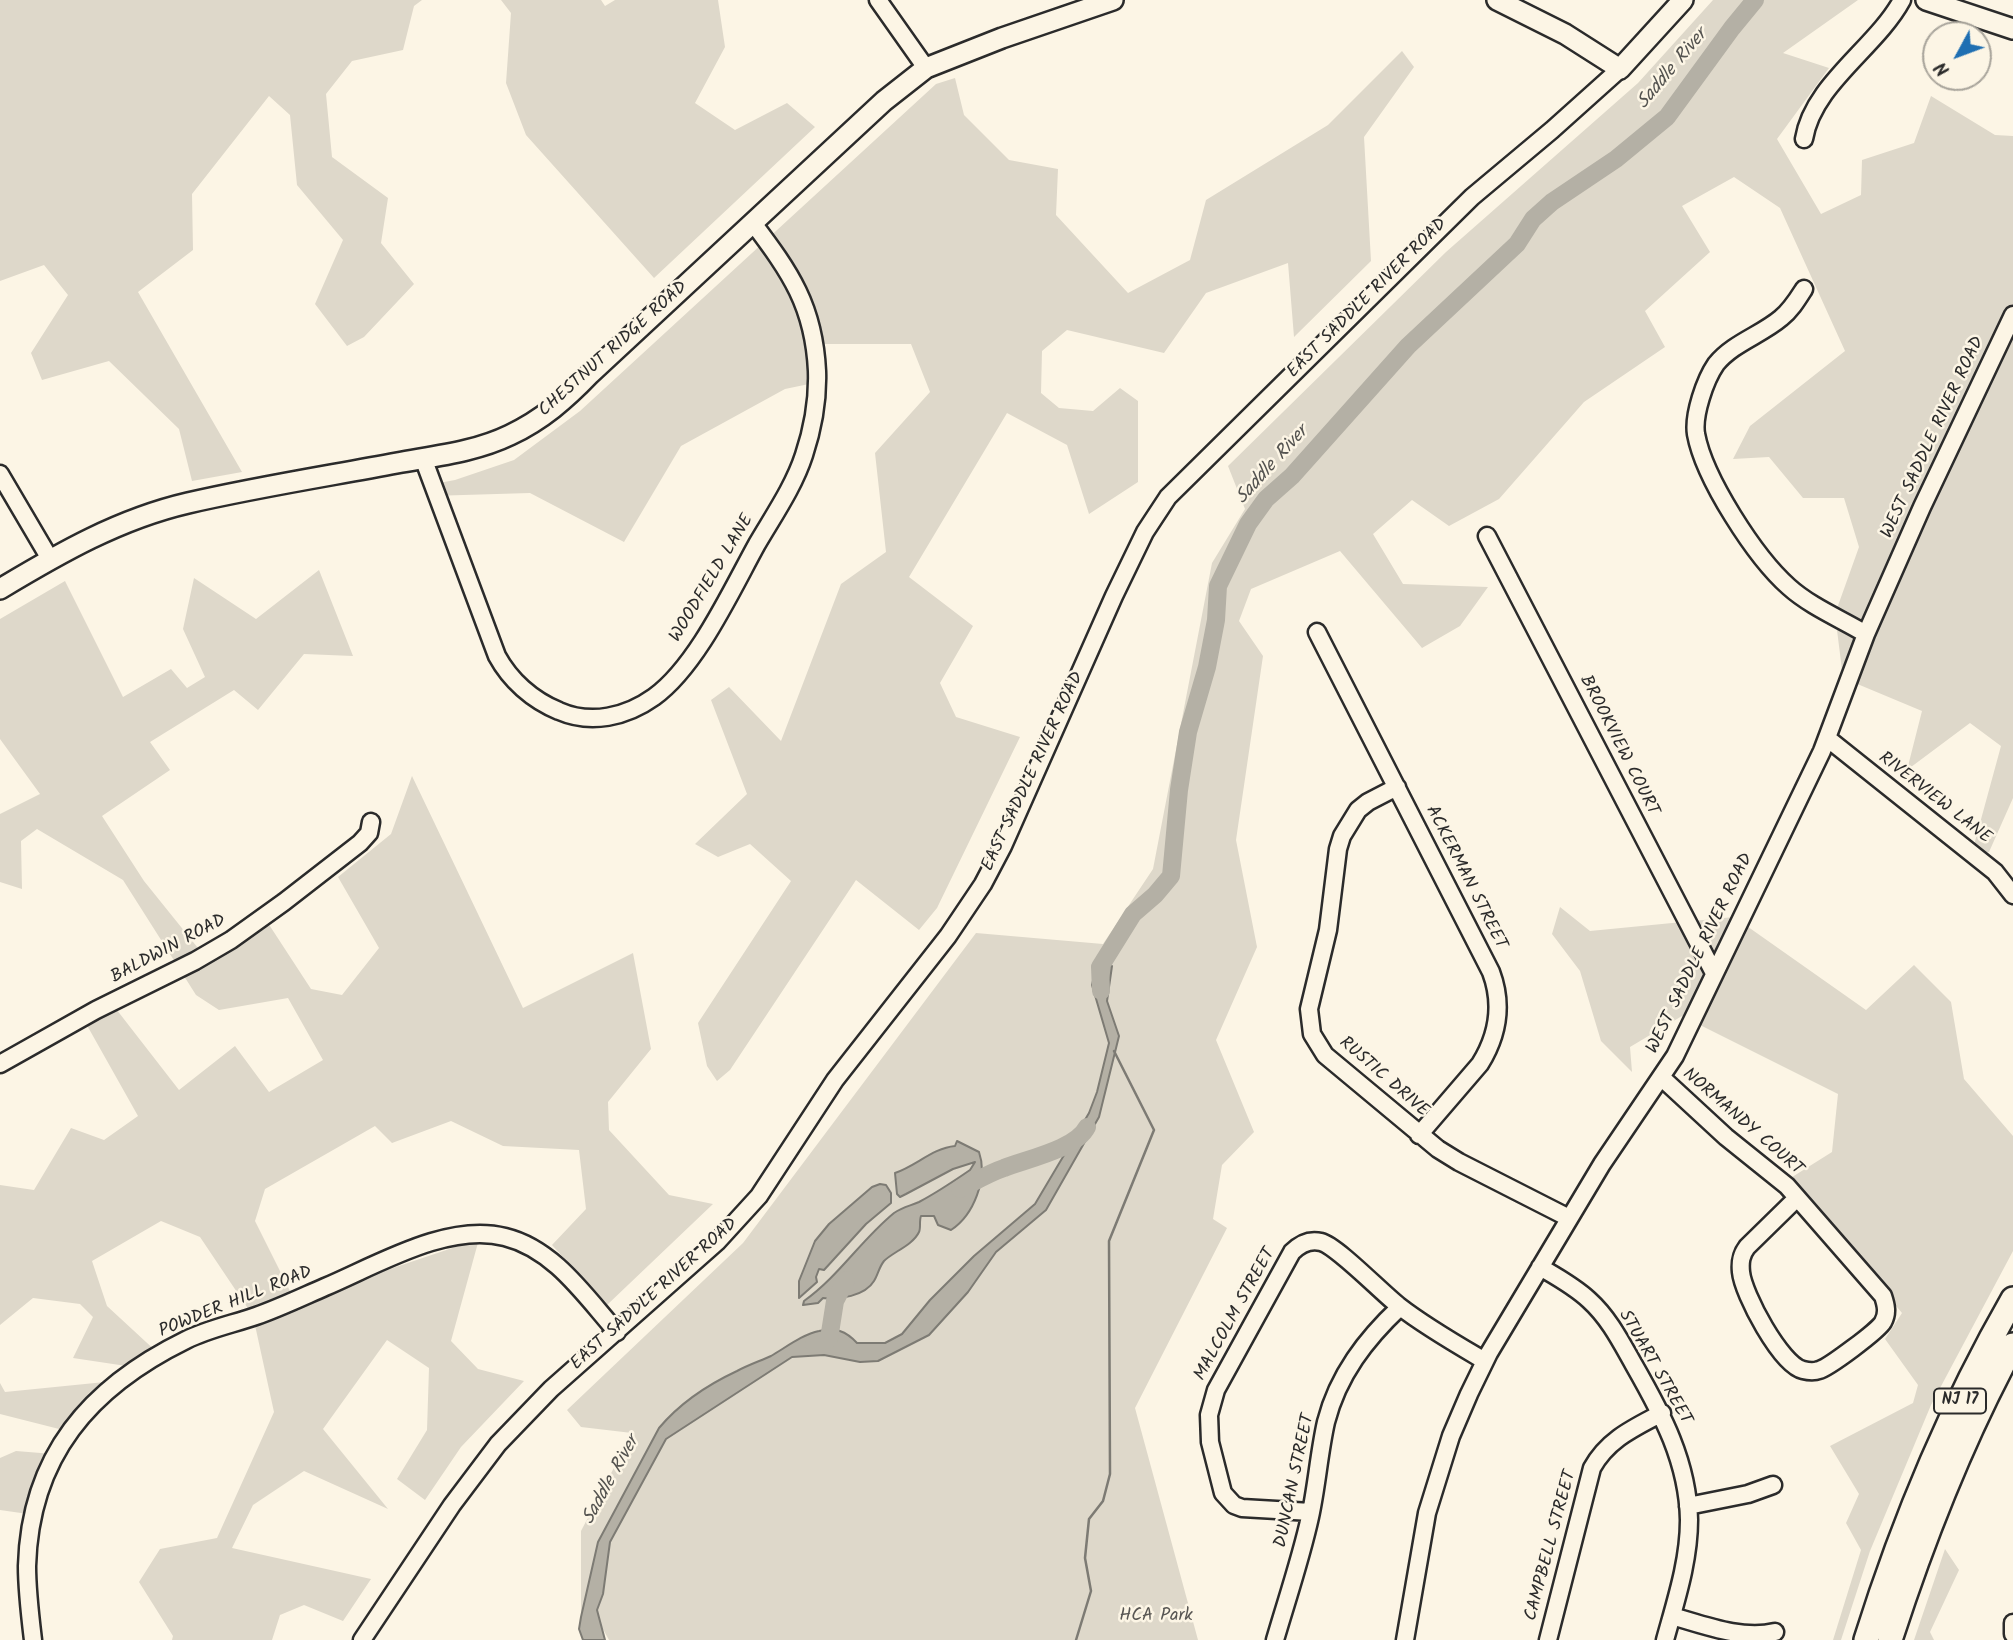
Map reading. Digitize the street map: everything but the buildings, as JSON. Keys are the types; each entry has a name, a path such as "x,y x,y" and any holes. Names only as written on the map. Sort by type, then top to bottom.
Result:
{"highway":[{"name":"NJ 17","path":"1866,1640 1899,1543 1927,1473 1974,1372 2013,1299"},
{"name":"NJ 17","path":"1890,1640 1911,1574 1942,1493 2013,1345"}],"main road":[{"name":"CHESTNUT RIDGE ROAD","path":"0,589 50,559 120,524 187,503 487,445 509,436 551,411 884,101 926,68 1002,37 1113,0"},
{"path":"1497,0 1565,34 1620,69"},
{"name":"EAST SADDLE RIVER ROAD","path":"1620,69 1683,0"},
{"path":"1926,0 2013,29"}],"street":[{"path":"878,0 926,68"},
{"path":"1804,139 1810,114 1889,20 1902,0"},
{"name":"EAST SADDLE RIVER ROAD","path":"362,1640 452,1504 498,1444 551,1389 717,1242 758,1196 835,1080 966,911 1009,834 1114,596 1140,543 1168,497 1472,197 1620,69"},
{"name":"WOODFIELD LANE","path":"423,458 496,656 518,685 549,707 579,718 610,717 629,712 656,696 684,666 706,634 794,478 811,431 817,369 810,323 803,301 788,271 753,223"},
{"path":"1804,289 1795,304 1780,319 1727,352 1716,364 1703,391 1695,421 1696,435 1731,514 1772,570 1790,588 1866,634"},
{"name":"WEST SADDLE RIVER ROAD","path":"1405,1640 1418,1556 1440,1469 1469,1394 1485,1361 1569,1218 1675,1056 1826,738 1866,634 2013,315"},
{"path":"0,474 50,559"},
{"name":"BROOKVIEW COURT","path":"1487,536 1714,973"},
{"name":"ACKERMAN STREET","path":"1317,632 1490,972 1497,992 1498,1009 1494,1038 1480,1064 1419,1135"},
{"name":"RIVERVIEW LANE","path":"1826,738 1995,872 2013,895"},
{"name":"RUSTIC DRIVE","path":"1397,787 1358,810 1342,836 1338,849 1328,930 1311,999 1310,1022 1318,1045 1325,1055 1419,1135 1459,1162 1569,1218"},
{"name":"BALDWIN ROAD","path":"0,1064 237,936 360,843 369,833 371,822"},
{"name":"NORMANDY COURT","path":"1661,1077 1726,1137 1787,1186 1883,1296 1886,1304 1885,1320 1880,1327 1821,1370 1805,1371 1797,1368 1782,1355 1757,1313 1741,1274 1741,1254 1797,1198"},
{"name":"POWDER HILL ROAD","path":"33,1640 28,1589 29,1543 39,1494 55,1455 71,1428 99,1397 117,1382 186,1340 259,1315 435,1240 469,1233 506,1237 541,1253 556,1265 617,1332"},
{"name":"MALCOLM STREET","path":"1311,1512 1242,1508 1227,1500 1223,1493 1209,1429 1209,1415 1216,1390 1292,1252 1306,1242 1329,1245 1400,1307 1437,1333 1485,1361"},
{"name":"STUART STREET","path":"1540,1267 1570,1285 1603,1315 1662,1413 1677,1448 1688,1507 1687,1547 1683,1576 1665,1640"},
{"name":"DUNCAN STREET","path":"1275,1640 1311,1512 1334,1396 1355,1357 1370,1337 1400,1307"},
{"name":"CAMPBELL STREET","path":"1548,1640 1592,1468 1607,1446 1617,1438 1662,1413"},
{"path":"1688,1507 1748,1494 1773,1485"},
{"path":"1672,1616 1746,1636 1763,1636 1775,1632"},
{"path":"2013,1623 2013,1634"}],"green space":[{"path":"0,0 422,0 414,6 403,50 352,61 326,94 332,157 388,198 381,243 414,284 364,337 347,346 315,304 343,240 297,185 290,115 269,96 192,194 193,250 138,292 242,472 192,481 179,429 109,361 42,380 31,353 68,295 44,265 0,281"},
{"path":"501,0 601,0 605,6 615,0 718,0 725,47 695,103 735,130 787,103 815,127 654,278 526,135 506,83 511,13"},
{"name":"HCA Park","path":"1713,0 1858,0 1783,53 1829,68 1777,139 1821,214 1861,195 1862,160 1914,143 1931,96 1995,135 2013,136 2013,798 1989,852 1971,856 2001,746 1970,723 1907,770 1922,711 1843,678 1835,614 1859,547 1844,498 1803,498 1769,457 1733,459 1750,426 1845,351 1780,208 1734,177 1682,206 1710,252 1645,311 1665,347 1584,402 1499,499 1449,526 1412,500 1373,534 1403,584 1488,587 1460,626 1422,648 1340,551 1251,589 1239,621 1263,656 1236,840 1257,947 1216,1040 1254,1132 1222,1165 1213,1219 1227,1228 1135,1408 1198,1640 609,1640 593,1611 581,1617 581,1531 632,1433 581,1427 567,1410 743,1243 976,933 1103,944 1153,869 1212,563 1245,509 1228,466 1446,252 1638,83"},
{"path":"1402,51 1414,67 1364,137 1371,261 1294,337 1288,263 1206,293 1164,353 1067,330 1042,351 1041,393 1059,408 1093,411 1120,388 1138,401 1138,482 1089,514 1067,445 1007,413 909,577 973,626 940,683 956,717 1020,737 937,908 919,930 856,880 730,1070 717,1081 707,1066 698,1023 791,881 750,844 718,857 695,844 747,794 711,700 729,687 781,741 841,584 886,552 875,453 930,392 911,344 809,344 809,384 785,389 681,446 624,542 530,493 430,496 428,485 455,480 514,460 580,411 936,84 955,78 964,115 1009,160 1058,169 1056,215 1128,293 1190,260 1206,200 1328,125"},
{"path":"319,570 353,656 304,654 258,710 234,690 150,742 170,770 102,816 144,881 206,958 266,920 311,989 342,995 379,948 338,877 391,834 412,776 523,1008 633,953 651,1049 608,1102 609,1130 669,1195 713,1204 607,1305 552,1245 586,1209 579,1150 503,1146 451,1121 392,1143 375,1126 265,1189 255,1221 295,1301 479,1239 451,1341 478,1369 524,1381 461,1447 425,1500 397,1479 427,1430 429,1368 387,1340 323,1429 388,1509 304,1471 253,1505 232,1548 371,1579 343,1621 304,1605 280,1615 272,1640 172,1640 173,1636 139,1582 160,1549 217,1538 274,1412 253,1316 200,1237 161,1221 92,1261 107,1306 159,1354 133,1367 73,1358 93,1317 80,1304 33,1298 0,1325 0,1185 34,1190 71,1128 104,1140 138,1116 84,1020 113,1005 179,1090 235,1046 269,1092 323,1060 288,998 219,1010 196,995 123,880 37,829 21,841 22,889 0,882 0,814 40,794 0,739 0,619 65,581 123,697 171,669 187,688 205,677 183,629 194,578 256,619"},
{"path":"1560,907 1590,931 1734,917 1866,1010 1914,965 1951,1002 1964,1079 2013,1136 2013,1251 1931,1405 1870,1551 1841,1640 1833,1640 1861,1550 1846,1523 1859,1494 1830,1446 1913,1403 1918,1385 1885,1339 1902,1313 1789,1179 1832,1152 1838,1094 1682,1016 1630,1047 1632,1072 1601,1041 1580,971 1552,934"},
{"path":"115,1381 67,1431 0,1414 0,1383 5,1392"},
{"path":"16,1451 53,1454 28,1514 0,1510 0,1458"},
{"path":"1945,1549 1959,1570 1930,1632 1934,1640 1914,1640"}],"shaded area":[{"path":"1112,966 1107,1001 1119,1036 1099,1117 1046,1210 996,1252 968,1292 929,1335 878,1361 860,1362 824,1355 792,1357 666,1439 610,1542 603,1594 597,1610 605,1640 583,1640 579,1629 598,1542 659,1428 676,1411 715,1382 813,1333 835,1330 857,1343 885,1343 902,1334 930,1300 974,1256 1035,1204 1089,1113 1097,1092 1109,1043 1092,985 1096,968"},
{"path":"957,1141 979,1152 982,1173 972,1206 959,1223 951,1230 938,1225 934,1216 921,1216 920,1230 916,1237 884,1261 870,1286 851,1296 823,1298 818,1303 803,1305 804,1301 894,1213 919,1202 970,1170 975,1162 953,1169 900,1197 897,1194 895,1173 939,1150 955,1146"},
{"path":"886,1185 891,1193 891,1203 866,1224 824,1270 819,1269 817,1282 799,1298 799,1281 815,1241 829,1224 872,1187"}],"waterway":[{"name":"Saddle River","path":"1101,991 1100,967 1133,914 1155,895 1171,876 1179,790 1188,732 1207,667 1216,620 1218,586 1248,524 1266,499 1292,476 1408,346 1517,244 1533,219 1552,202 1616,159 1667,117 1755,0"},
{"path":"1076,1640 1091,1591 1085,1558 1089,1519 1103,1501 1110,1474 1109,1241 1154,1130 1114,1051"},
{"name":"Saddle River","path":"960,1189 998,1170 1062,1147 1081,1135 1087,1127"},
{"name":"Saddle River","path":"814,1344 829,1339 835,1301 846,1280"}]}
